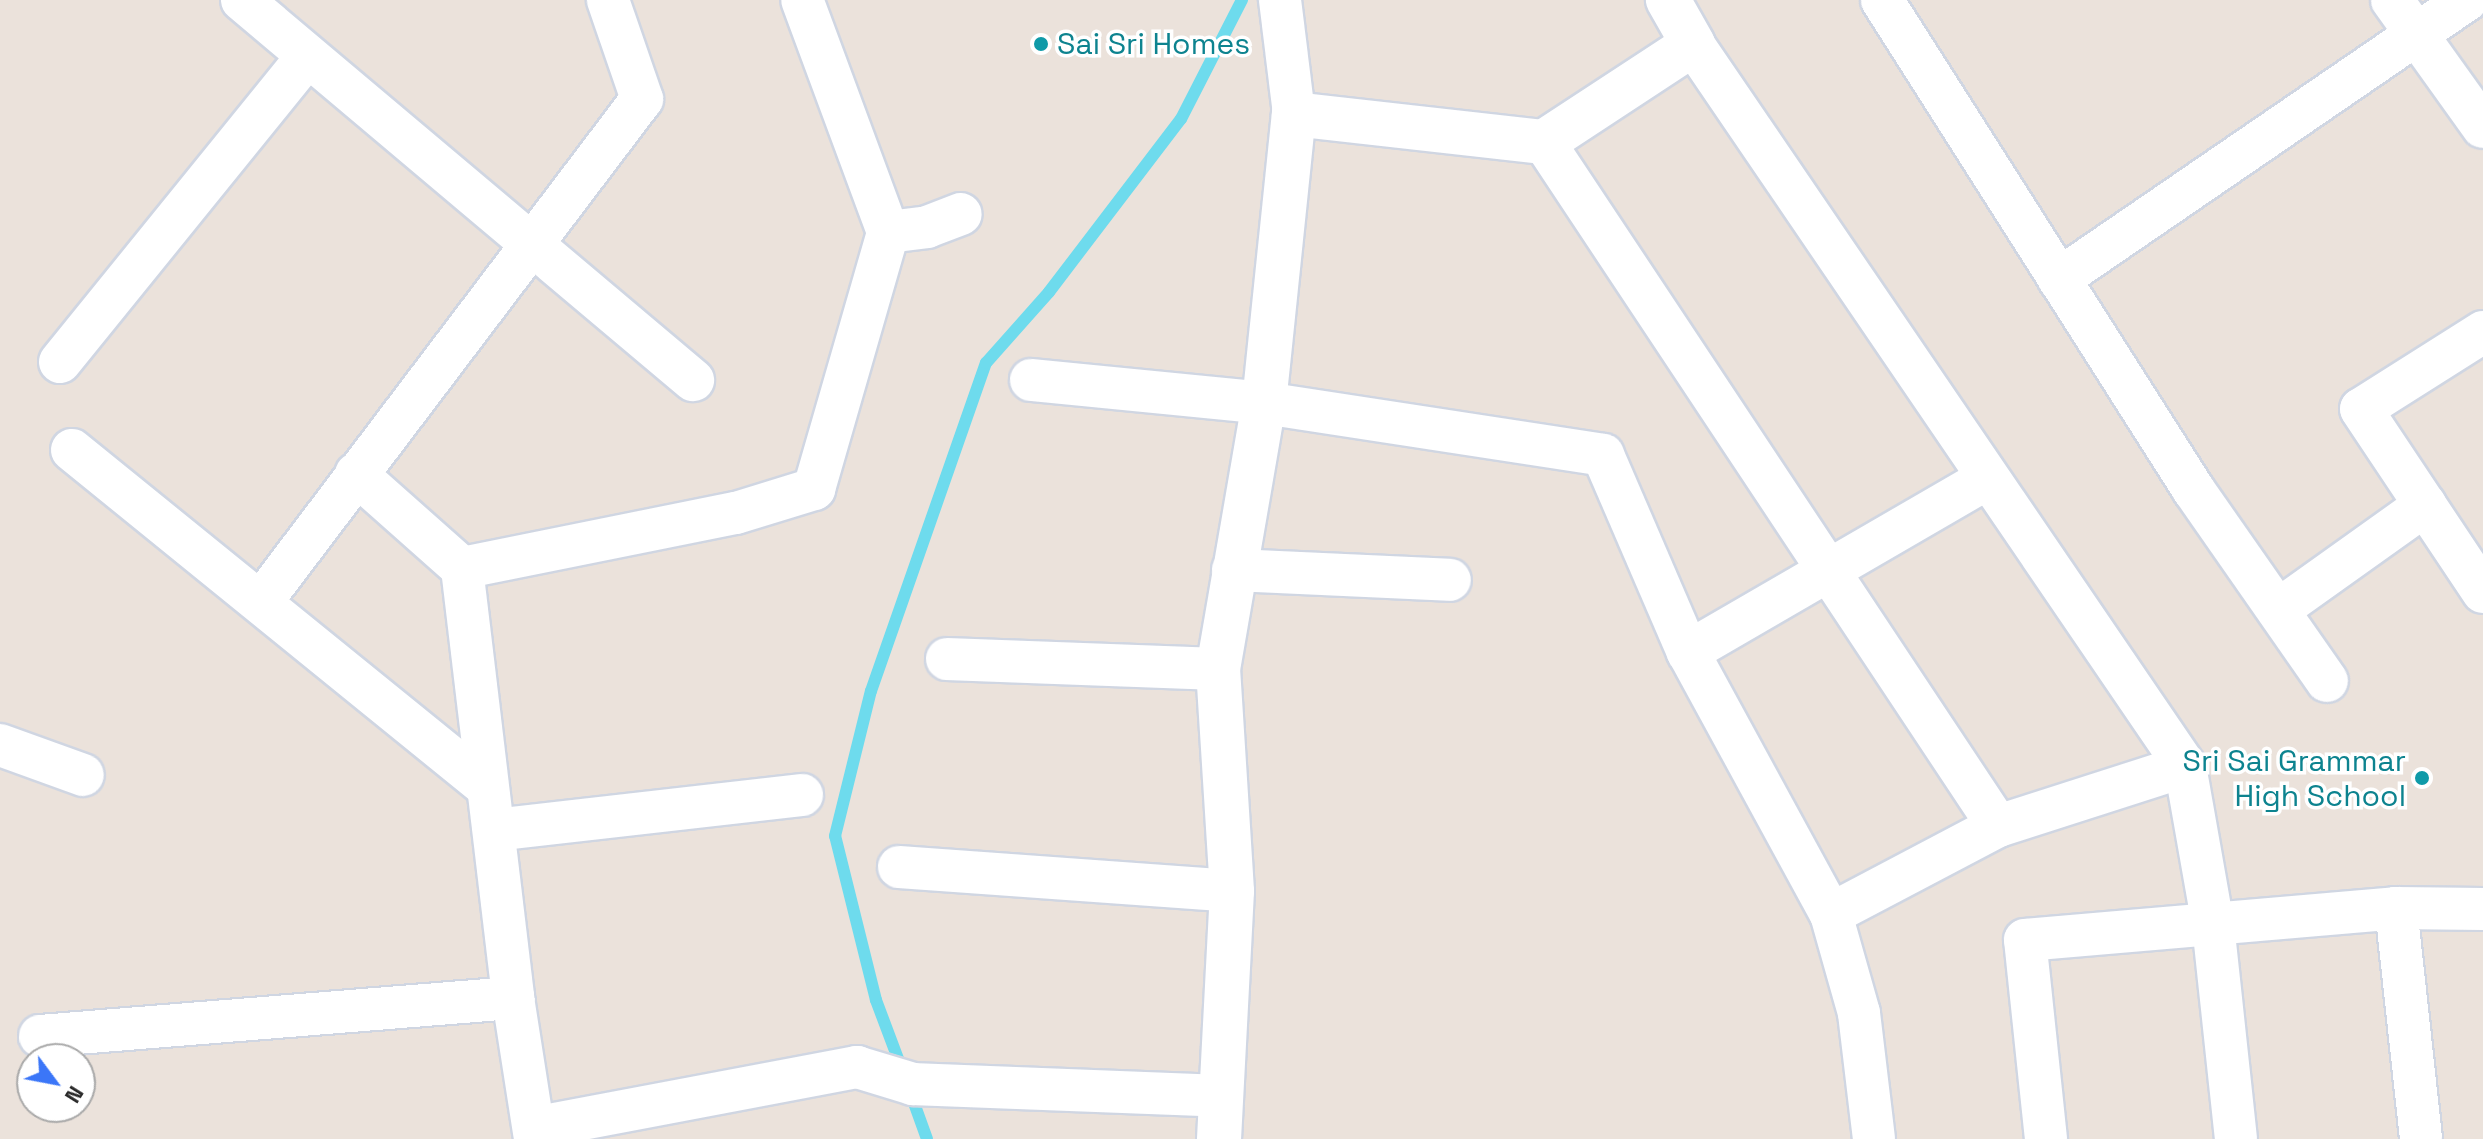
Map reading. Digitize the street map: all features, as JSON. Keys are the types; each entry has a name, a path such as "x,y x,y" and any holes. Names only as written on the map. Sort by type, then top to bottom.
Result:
{"street":[{"path":"242,0 693,380"},
{"path":"261,602 356,474 535,245 642,99 608,0"},
{"path":"462,568 736,513 814,489 888,232 802,0"},
{"path":"1219,1139 1232,891 1218,669 1264,403 1294,114 1280,0"},
{"path":"1668,0 1693,44 1985,480 2185,766 2213,924 2236,1139"},
{"path":"1882,0 2059,279 2327,681"},
{"path":"2392,0 2483,127"},
{"path":"2059,279 2419,37 2467,0"},
{"path":"1294,114 1544,142 1693,44"},
{"path":"60,362 307,57"},
{"path":"1544,142 1832,570 1998,826"},
{"path":"888,232 927,227 961,214"},
{"path":"2483,332 2361,409 2483,592"},
{"path":"1031,380 1264,403 1603,455 1688,652 1831,914 1859,1013 1874,1139"},
{"path":"72,450 486,786"},
{"path":"356,474 462,568 486,786 534,1134 857,1067 913,1084 1221,1096"},
{"path":"1688,652 1985,480"},
{"path":"2278,610 2425,505"},
{"path":"1233,570 1450,580"},
{"path":"947,659 1218,669"},
{"path":"0,745 83,775"},
{"path":"1831,914 1998,826 2185,766"},
{"path":"494,830 802,795"},
{"path":"899,867 1232,891"},
{"path":"2396,908 2421,1139"},
{"path":"2046,1139 2025,940 2396,908 2483,909"},
{"path":"40,1036 513,998"}],"waterway":[{"path":"903,1072 876,1000 835,836 871,691 986,363 1049,292 1181,119 1242,0"},
{"path":"909,1089 927,1139"}],"place":[{"name":"Sai Sri Homes","path":"1041,44"},
{"name":"Sri Sai Grammar High School","path":"2422,778"}]}
